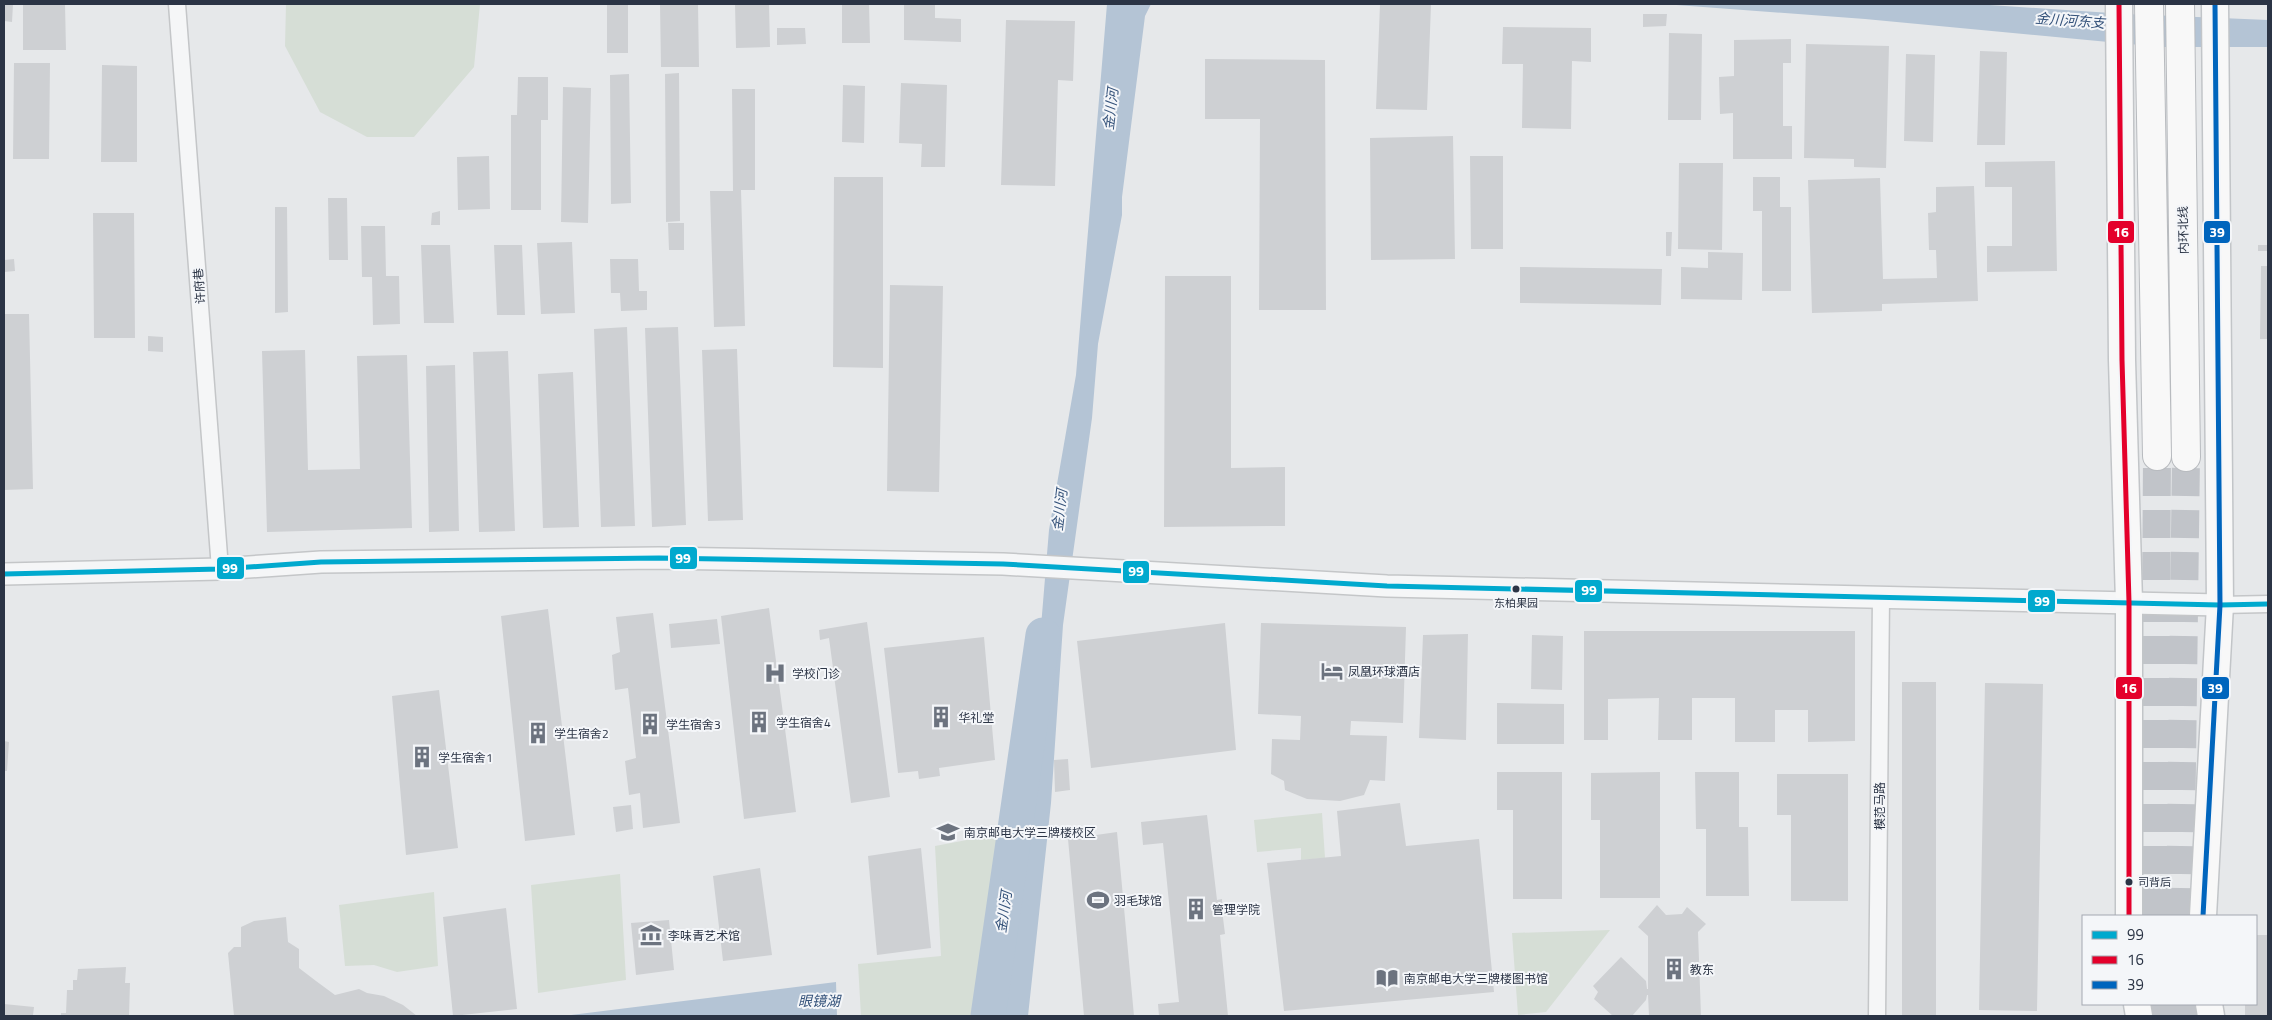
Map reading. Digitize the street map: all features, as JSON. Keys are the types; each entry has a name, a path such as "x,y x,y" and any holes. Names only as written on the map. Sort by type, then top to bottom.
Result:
{"highway":[{"path":"2149,4 2157,456"},
{"name":"内环北线","path":"2180,4 2186,456"}],"main road":[{"path":"2119,4 2122,360 2129,602 2129,915"},
{"path":"2203,915 2220,605 2215,4"}],"street":[{"name":"许府巷","path":"177,4 220,569"},
{"path":"4,574 220,569 321,562 659,558 1003,564 1394,586 2220,605 2268,604"},
{"name":"模范马路","path":"1877,1016 1880,596"}],"shaded area":[{"path":"286,4 480,4 474,67 414,137 367,137 320,112 285,46"},
{"path":"1322,813 1325,858 1301,860 1301,848 1257,852 1254,820"},
{"path":"1009,832 988,1016 861,1016 858,964 941,956 935,846"},
{"path":"620,874 626,980 538,993 531,885"},
{"path":"434,892 438,966 397,972 374,965 345,966 339,905"},
{"path":"1610,930 1546,1012 1518,1015 1512,933"}],"water":[{"path":"1107,4 1151,4 1145,16 1122,197 1122,215 1098,344 1092,418 1063,625 1051,803 1028,1016 1000,1016 1032,735 1049,530 1076,375"},
{"name":"金川河东支","path":"1663,4 1975,4 2126,14 2268,20 2268,47 2161,47 1865,19"},
{"name":"眼镜湖","path":"836,982 837,1016 563,1016"}],"building":[{"path":"4,4 13,4 12,22 4,21"},
{"path":"23,4 65,4 66,50 23,50"},
{"path":"607,4 628,4 628,53 607,53"},
{"path":"660,4 698,4 699,67 661,67"},
{"path":"735,4 769,4 770,47 736,48"},
{"path":"842,4 869,4 870,43 842,43"},
{"path":"904,4 935,4 935,18 961,19 961,42 904,40"},
{"path":"1380,4 1431,5 1427,110 1376,109"},
{"path":"1643,14 1667,14 1666,26 1643,27"},
{"path":"1006,20 1075,21 1073,81 1058,80 1055,186 1001,185"},
{"path":"1503,27 1591,28 1591,62 1572,61 1571,129 1522,128 1523,64 1502,64"},
{"path":"777,28 805,28 806,44 777,45"},
{"path":"1669,33 1702,34 1701,120 1668,120"},
{"path":"1791,39 1791,63 1783,63 1783,126 1792,126 1792,159 1733,159 1733,113 1720,114 1719,77 1734,76 1734,40"},
{"path":"1806,44 1889,46 1886,168 1854,167 1854,159 1804,158"},
{"path":"1980,51 2007,52 2005,145 1977,145"},
{"path":"1906,54 1935,55 1933,142 1904,141"},
{"path":"1205,59 1325,60 1326,310 1259,310 1260,119 1205,119"},
{"path":"14,63 50,63 49,159 13,159"},
{"path":"102,65 137,66 137,162 101,162"},
{"path":"679,73 680,221 666,222 665,74"},
{"path":"629,74 631,203 611,204 610,75"},
{"path":"518,77 548,77 548,120 541,120 541,210 511,210 511,115 517,115"},
{"path":"901,83 947,85 945,167 921,167 922,144 899,143"},
{"path":"843,85 865,86 864,143 842,142"},
{"path":"563,87 591,88 588,223 561,222"},
{"path":"732,89 755,89 755,190 741,190 745,326 714,327 710,191 733,191"},
{"path":"1453,136 1455,259 1371,260 1370,138"},
{"path":"489,156 490,209 458,210 457,157"},
{"path":"1470,156 1503,156 1503,249 1471,249"},
{"path":"2055,161 2057,271 1987,272 1987,246 2012,246 2012,187 1985,187 1985,162"},
{"path":"1679,163 1723,163 1722,250 1678,249"},
{"path":"834,177 883,177 883,368 833,367"},
{"path":"1753,177 1780,177 1780,207 1791,207 1791,291 1762,291 1762,211 1753,211"},
{"path":"1880,178 1883,279 1937,278 1936,250 1929,250 1928,213 1936,212 1936,187 1974,186 1978,301 1882,304 1882,311 1812,313 1808,180"},
{"path":"328,198 347,198 348,260 329,260"},
{"path":"275,207 287,207 288,312 275,313"},
{"path":"440,211 440,225 431,225 432,213"},
{"path":"93,213 134,213 135,338 94,338"},
{"path":"668,223 684,223 684,250 669,250"},
{"path":"361,226 385,226 386,276 399,276 400,324 373,325 372,277 362,277"},
{"path":"1666,232 1672,232 1671,256 1666,256"},
{"path":"572,242 575,313 541,314 537,243"},
{"path":"421,245 450,245 454,323 424,323"},
{"path":"494,245 522,245 525,315 497,315"},
{"path":"2258,245 2268,245 2268,251 2258,251"},
{"path":"1708,252 1743,253 1742,300 1681,299 1681,267 1708,268"},
{"path":"14,259 15,271 4,272 4,260"},
{"path":"610,259 638,259 639,291 647,291 647,310 621,311 620,293 611,293"},
{"path":"2261,266 2268,266 2268,339 2260,339"},
{"path":"1520,267 1662,269 1661,305 1520,303"},
{"path":"1165,276 1231,276 1231,468 1285,467 1285,526 1164,527"},
{"path":"890,285 943,286 939,492 887,491"},
{"path":"4,314 29,314 33,489 4,490"},
{"path":"627,327 635,526 601,527 594,329"},
{"path":"678,327 686,525 652,527 645,328"},
{"path":"148,336 163,337 163,352 148,351"},
{"path":"737,349 743,520 708,521 702,350"},
{"path":"305,350 308,470 360,469 357,356 407,355 412,528 267,532 262,351"},
{"path":"508,351 515,531 479,532 473,352"},
{"path":"455,365 459,531 429,532 426,366"},
{"path":"573,372 579,527 543,528 538,374"},
{"name":"学生宿舍4","path":"769,608 796,812 744,819 721,616"},
{"name":"学生宿舍2","path":"548,609 575,835 525,841 501,616"},
{"name":"学生宿舍3","path":"653,613 680,823 643,828 640,793 629,795 625,761 636,758 628,688 615,690 612,655 620,652 616,617"},
{"path":"717,619 720,644 671,648 669,624"},
{"path":"867,622 890,797 851,803 829,638 820,640 819,630"},
{"path":"1225,623 1236,750 1091,768 1077,641"},
{"name":"凤凰环球酒店","path":"1261,623 1406,627 1403,723 1351,721 1350,735 1387,736 1385,781 1370,780 1364,795 1340,801 1307,799 1285,790 1284,781 1271,774 1272,739 1300,740 1301,716 1258,714"},
{"path":"1584,631 1855,631 1855,741 1808,742 1808,710 1775,710 1775,742 1735,742 1735,698 1692,698 1692,740 1658,740 1659,698 1608,699 1608,740 1584,740"},
{"path":"1468,634 1466,740 1419,738 1423,635"},
{"path":"1532,635 1563,636 1562,690 1531,689"},
{"name":"华礼堂","path":"984,637 995,760 939,768 940,776 919,779 918,771 898,773 884,648"},
{"path":"1902,682 1936,682 1936,1016 1902,1016"},
{"path":"1985,683 2043,684 2037,1011 1979,1010"},
{"name":"学生宿舍1","path":"439,690 458,848 406,855 392,696"},
{"path":"1497,703 1564,704 1564,744 1497,744"},
{"path":"4,741 9,742 7,771 4,771"},
{"path":"1068,759 1070,790 1055,792 1054,760"},
{"path":"1497,772 1562,772 1562,899 1513,899 1513,810 1497,810"},
{"path":"1660,772 1660,898 1600,898 1600,820 1591,820 1591,773"},
{"path":"1695,772 1739,772 1739,827 1748,827 1749,896 1706,896 1706,829 1696,829"},
{"path":"1777,774 1848,774 1848,901 1791,901 1791,815 1777,815"},
{"path":"1400,803 1406,846 1479,839 1494,992 1284,1011 1267,863 1341,856 1337,811"},
{"path":"631,805 633,829 616,832 613,807"},
{"name":"管理学院","path":"1207,815 1217,900 1222,899 1225,934 1220,935 1228,1016 1159,1016 1158,1004 1179,1002 1163,843 1143,845 1141,822"},
{"name":"羽毛球馆","path":"1117,832 1134,1016 1084,1016 1068,839"},
{"path":"921,848 931,948 877,955 868,856"},
{"path":"760,868 772,955 723,961 713,876"},
{"name":"教东","path":"1657,905 1666,915 1682,914 1687,907 1706,924 1698,932 1701,1016 1649,1016 1647,995 1646,1000 1632,1016 1613,1016 1594,999 1598,992 1593,986 1621,957 1646,981 1648,989 1648,936 1638,927"},
{"path":"506,908 517,1009 453,1016 443,917"},
{"path":"286,917 288,942 299,949 299,968 316,981 335,995 359,989 367,993 384,996 403,1005 417,1016 234,1016 228,953 234,947 241,947 241,927 254,921"},
{"name":"李味青艺术馆","path":"669,920 674,970 636,975 631,923"},
{"path":"2257,935 2268,935 2268,1016 2245,1016 2245,1005 2257,1005"},
{"path":"126,967 125,983 130,983 129,1016 61,1016 61,1013 66,1013 67,990 73,990 73,980 77,980 78,969"},
{"path":"4,1004 34,1007 33,1015 4,1016"}],"waterway":[{"name":"金川河","path":"988,1016 1043,635"}],"tunnel":[{"path":"2154,915 2157,456"},
{"path":"2180,915 2186,457"},
{"path":"2161,1005 2162,1016"},
{"path":"2186,1005 2187,1016"}],"transit line":[{"name":"16","path":"2119,4 2122,360 2129,602 2129,915"},
{"name":"39","path":"2203,915 2220,605 2215,4"},
{"name":"99","path":"4,574 220,569 321,562 659,558 1003,564 1387,586 2220,605 2268,604"}],"place":[{"name":"东柏果园","path":"1516,589"},
{"name":"凤凰环球酒店","path":"1332,671"},
{"name":"学校门诊","path":"775,673"},
{"name":"华礼堂","path":"941,717"},
{"name":"学生宿舍4","path":"759,722"},
{"name":"学生宿舍3","path":"650,724"},
{"name":"学生宿舍2","path":"538,733"},
{"name":"学生宿舍1","path":"422,757"},
{"name":"南京邮电大学三牌楼校区","path":"948,832"},
{"name":"司背后","path":"2129,882"},
{"name":"羽毛球馆","path":"1098,900"},
{"name":"管理学院","path":"1196,909"},
{"name":"李味青艺术馆","path":"651,935"},
{"name":"教东","path":"1674,969"},
{"name":"南京邮电大学三牌楼图书馆","path":"1387,978"}]}
